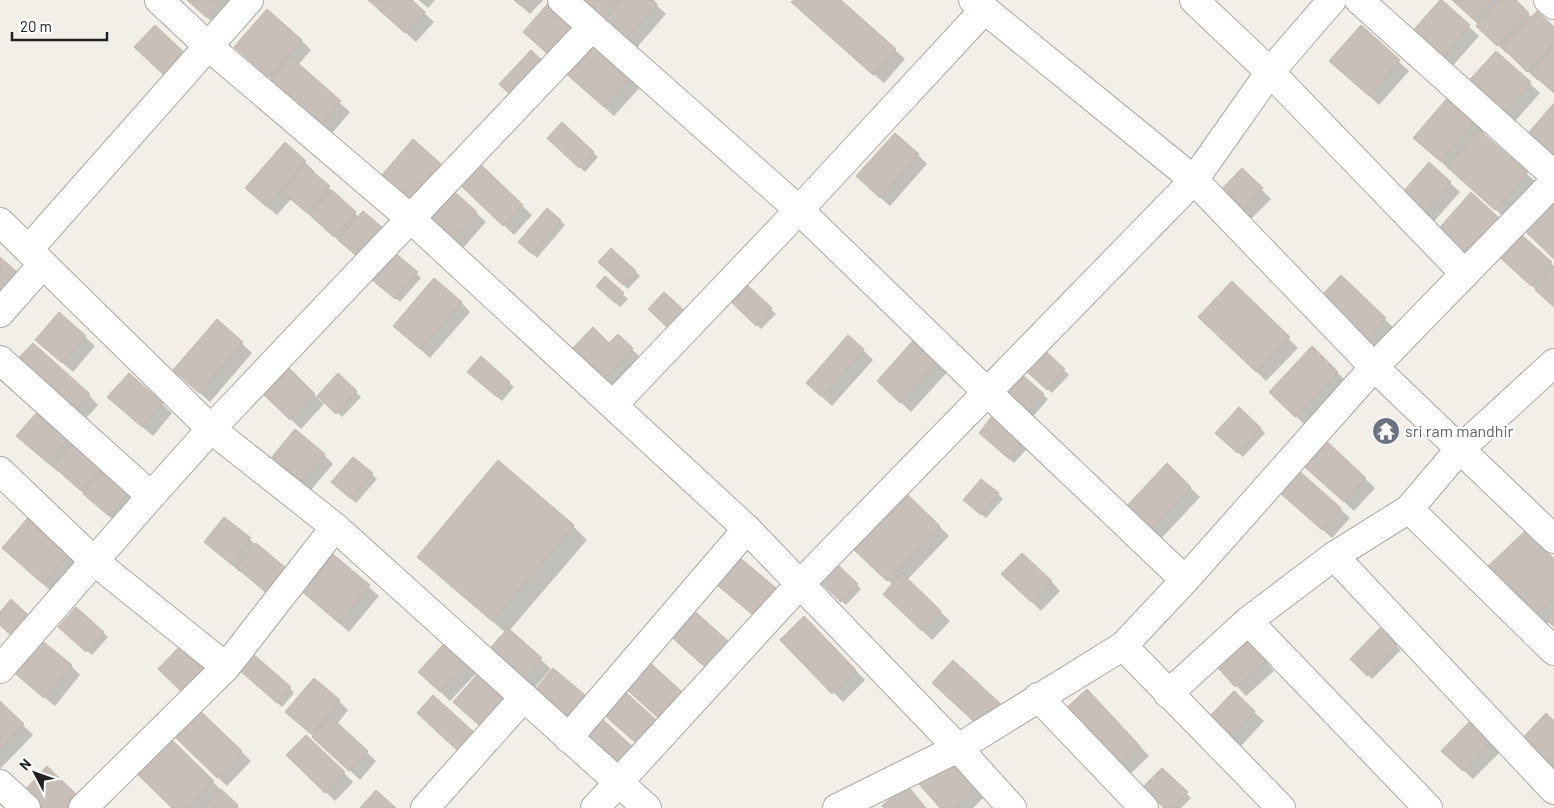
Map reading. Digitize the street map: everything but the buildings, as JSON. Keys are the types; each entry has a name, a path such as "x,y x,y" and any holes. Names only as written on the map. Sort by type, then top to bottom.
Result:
{"street":[{"path":"160,0 208,46 411,219 747,529 958,748 1012,808"},
{"path":"0,313 36,256 208,46 249,0"},
{"path":"562,0 798,210 1185,580"},
{"path":"1194,0 1270,72 1465,274"},
{"path":"595,808 801,584 1194,180 1270,72 1332,0"},
{"path":"1359,0 1554,175"},
{"path":"1548,0 1554,5"},
{"path":"613,405 798,210 979,5 1194,180 1374,367 1554,539"},
{"path":"0,669 211,429 592,28"},
{"path":"837,808 867,802 1123,646 1185,580 1374,367 1554,182"},
{"path":"0,222 211,429 335,527 647,808"},
{"path":"0,360 151,496"},
{"path":"1168,694 1248,621 1334,556 1409,509 1460,450 1554,362"},
{"path":"0,471 94,561 226,667"},
{"path":"1409,509 1554,650"},
{"path":"83,808 226,667 335,527"},
{"path":"568,738 747,529"},
{"path":"1334,556 1554,790"},
{"path":"1248,621 1428,808"},
{"path":"1123,646 1280,808"},
{"path":"425,808 524,697"},
{"path":"1038,697 1144,808"},
{"path":"0,784 26,808"}],"place":[{"name":"sri ram mandhir","path":"1386,431"}]}
